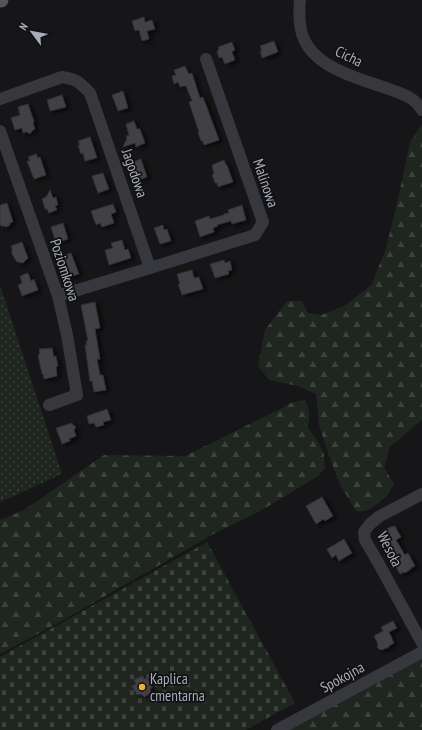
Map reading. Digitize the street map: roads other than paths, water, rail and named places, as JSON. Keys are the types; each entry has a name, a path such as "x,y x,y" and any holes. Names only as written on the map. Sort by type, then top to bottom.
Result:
{"street":[{"name":"Cicha","path":"300,0 300,27 302,35 311,50 330,66 342,72 402,93 412,99 422,110"},
{"name":"Malinowa","path":"150,268 255,235 263,222 206,59"},
{"name":"Jagodowa","path":"0,99 62,77 72,78 82,84 90,93 150,268"},
{"name":"Poziomkowa","path":"0,131 58,296 67,335 77,395 49,405"},
{"path":"58,296 150,268"},
{"name":"Wesoła","path":"422,494 380,516 370,524 364,532 365,540 422,643"},
{"name":"Spokojna","path":"277,730 422,652"}],"place":[{"name":"Kaplica cmentarna","path":"142,687"}]}
